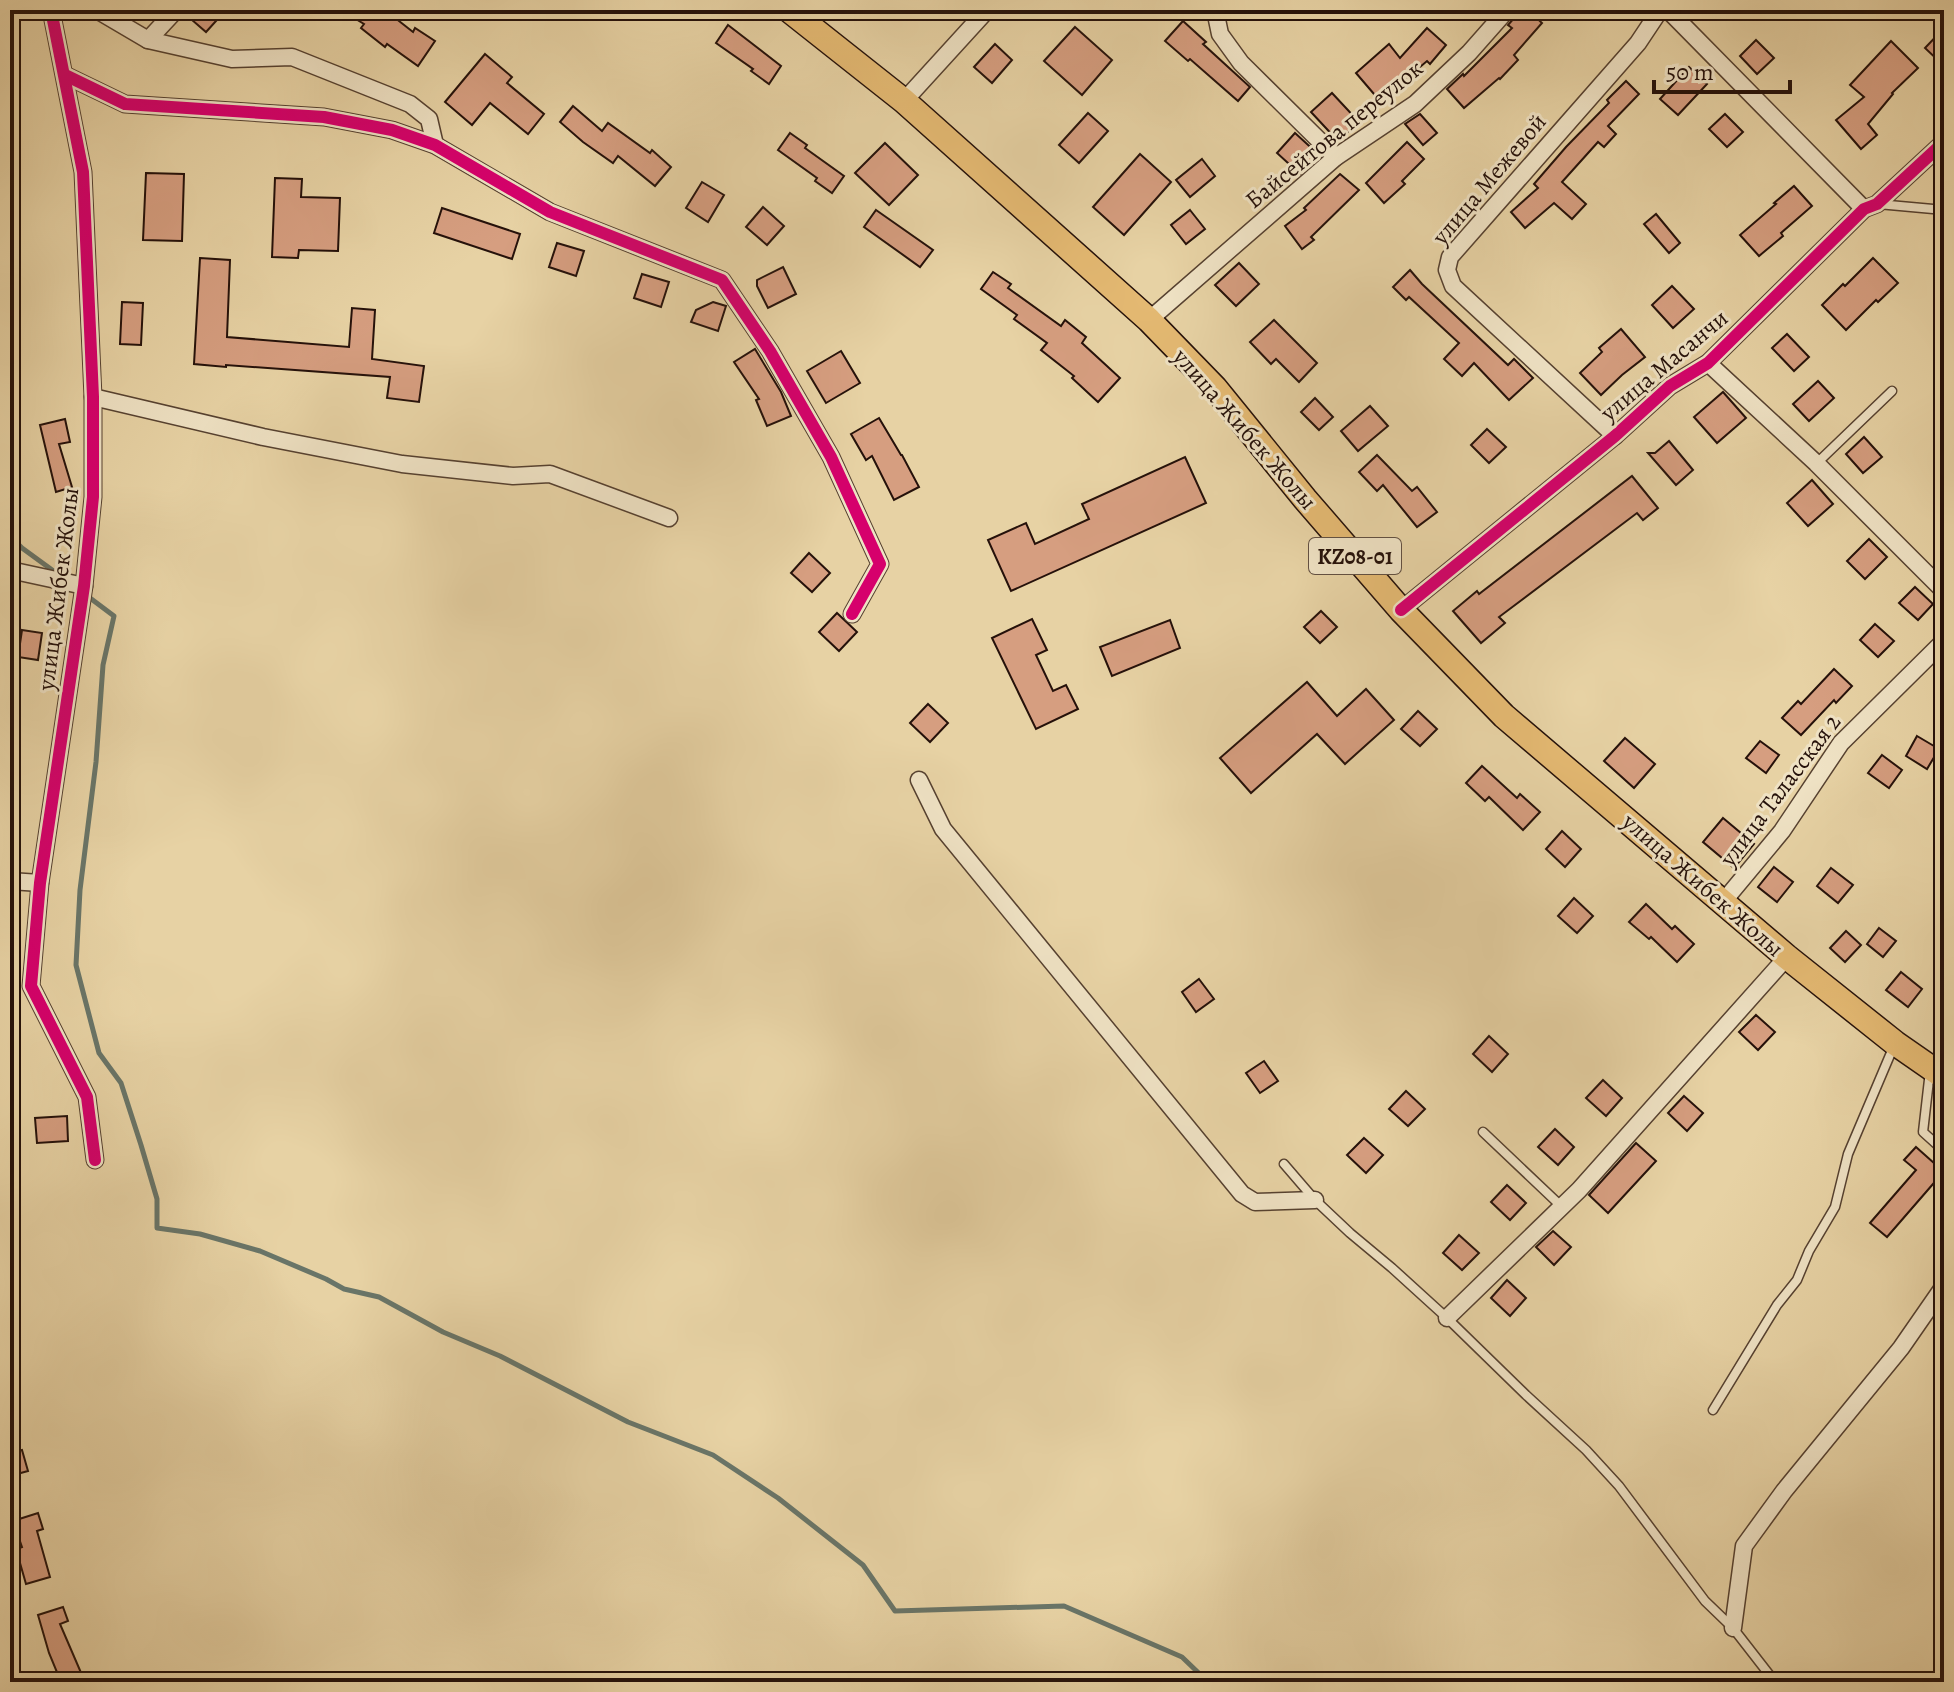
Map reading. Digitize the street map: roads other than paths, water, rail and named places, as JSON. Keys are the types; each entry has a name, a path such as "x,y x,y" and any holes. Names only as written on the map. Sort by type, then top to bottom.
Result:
{"main road":[{"name":"улица Жибек Жолы","path":"789,10 904,101 1149,320 1215,388 1401,610 1504,716 1787,957 1895,1043 1937,1072"}],"street":[{"name":"улица Жибек Жолы","path":"51,10 83,172 93,397 93,497 84,586 40,883 31,986 87,1097 95,1160"},
{"path":"97,10 148,40 232,59 292,57 410,104 429,119 435,145"},
{"path":"148,40 176,10"},
{"path":"904,101 987,10"},
{"path":"1215,10 1220,34 1241,63 1336,157"},
{"name":"Байсейтова переулок","path":"1149,320 1336,157 1415,104 1469,53 1507,10"},
{"path":"1668,11 1871,206"},
{"name":"улица Межевой","path":"1615,436 1453,286 1447,270 1450,257 1668,11"},
{"path":"65,75 125,104 324,117 392,130 435,145 550,212 722,280 770,351 831,457 880,564 852,614"},
{"name":"улица Масанчи","path":"1401,610 1615,436 1670,386 1708,363 1871,206 1944,142"},
{"name":"улица Масанчи","path":"1708,363 1816,463 1944,591"},
{"path":"93,397 263,437 402,464 513,476 550,474 669,518"},
{"path":"10,570 84,586"},
{"name":"улица Таласская 2","path":"1723,902 1782,831 1841,743 1944,641"},
{"path":"919,780 943,829 1242,1194 1255,1202 1315,1200"},
{"path":"10,881 40,883"},
{"path":"1447,1318 1579,1190 1787,957"},
{"path":"1733,1628 1744,1546 1784,1491 1901,1348 1944,1286"}],"lane":[{"path":"1871,206 1944,210"},
{"path":"1816,463 1892,391"},
{"path":"1713,1410 1777,1305 1797,1280 1809,1251 1835,1207 1848,1154 1895,1043"},
{"path":"1937,1072 1923,1132 1944,1151"},
{"path":"1483,1132 1561,1207"},
{"path":"1284,1164 1315,1200 1447,1318 1586,1450 1619,1486 1705,1601 1733,1628 1775,1682"}],"waterway":[{"path":"10,536 59,575"},
{"path":"86,595 114,616 103,665 96,762 80,890 76,965 99,1053 121,1083 141,1145 157,1199 157,1228 200,1234 260,1251 344,1289 379,1297 443,1332 500,1356 628,1422 713,1455 778,1498 863,1565 895,1611 1064,1606 1182,1657 1208,1682"}]}
